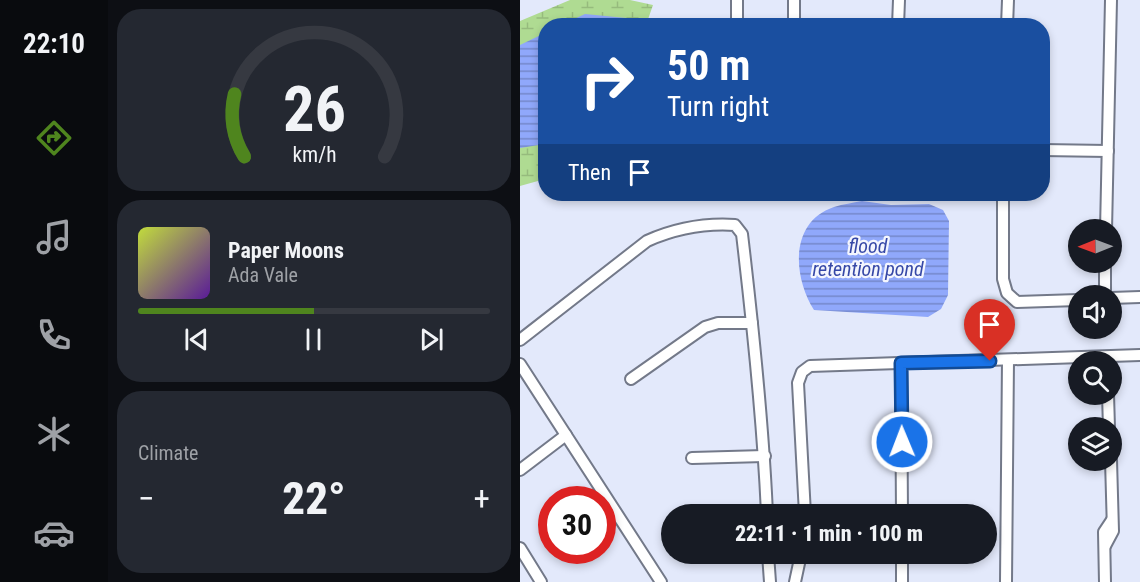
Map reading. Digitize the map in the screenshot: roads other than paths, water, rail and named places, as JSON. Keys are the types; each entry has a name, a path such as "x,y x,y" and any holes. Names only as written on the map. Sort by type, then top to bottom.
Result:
{"street":[{"path":"737,0 737,18"},
{"path":"794,0 794,18"},
{"path":"898,18 899,0"},
{"path":"1007,18 1008,0"},
{"path":"1106,219 1111,0"},
{"path":"1050,150 1108,151"},
{"path":"1003,201 1003,279 1007,293 1017,302 1068,300"},
{"path":"520,340 647,241 670,231 721,224 735,225 742,234 752,322 766,504"},
{"path":"1122,298 1140,297"},
{"path":"631,379 705,327 718,323 752,322"},
{"path":"1122,358 1140,356"},
{"path":"804,504 798,383 802,372 810,366 1068,359"},
{"path":"1006,582 1008,360"},
{"path":"901,363 902,504"},
{"path":"520,364 661,582"},
{"path":"520,470 566,435"},
{"path":"692,458 764,456"},
{"path":"1105,582 1104,532 1112,520 1111,471"},
{"path":"520,548 541,582"},
{"path":"769,564 770,582"},
{"path":"795,582 799,564"},
{"path":"902,564 902,582"}],"water":[{"path":"585,14 626,18 576,18"},
{"path":"538,36 538,145 520,148 520,45"},
{"name":"flood retention pond","path":"862,201 891,205 929,204 943,210 949,221 948,295 941,309 928,317 814,310 807,297 799,267 802,237 819,214 834,207"}]}
